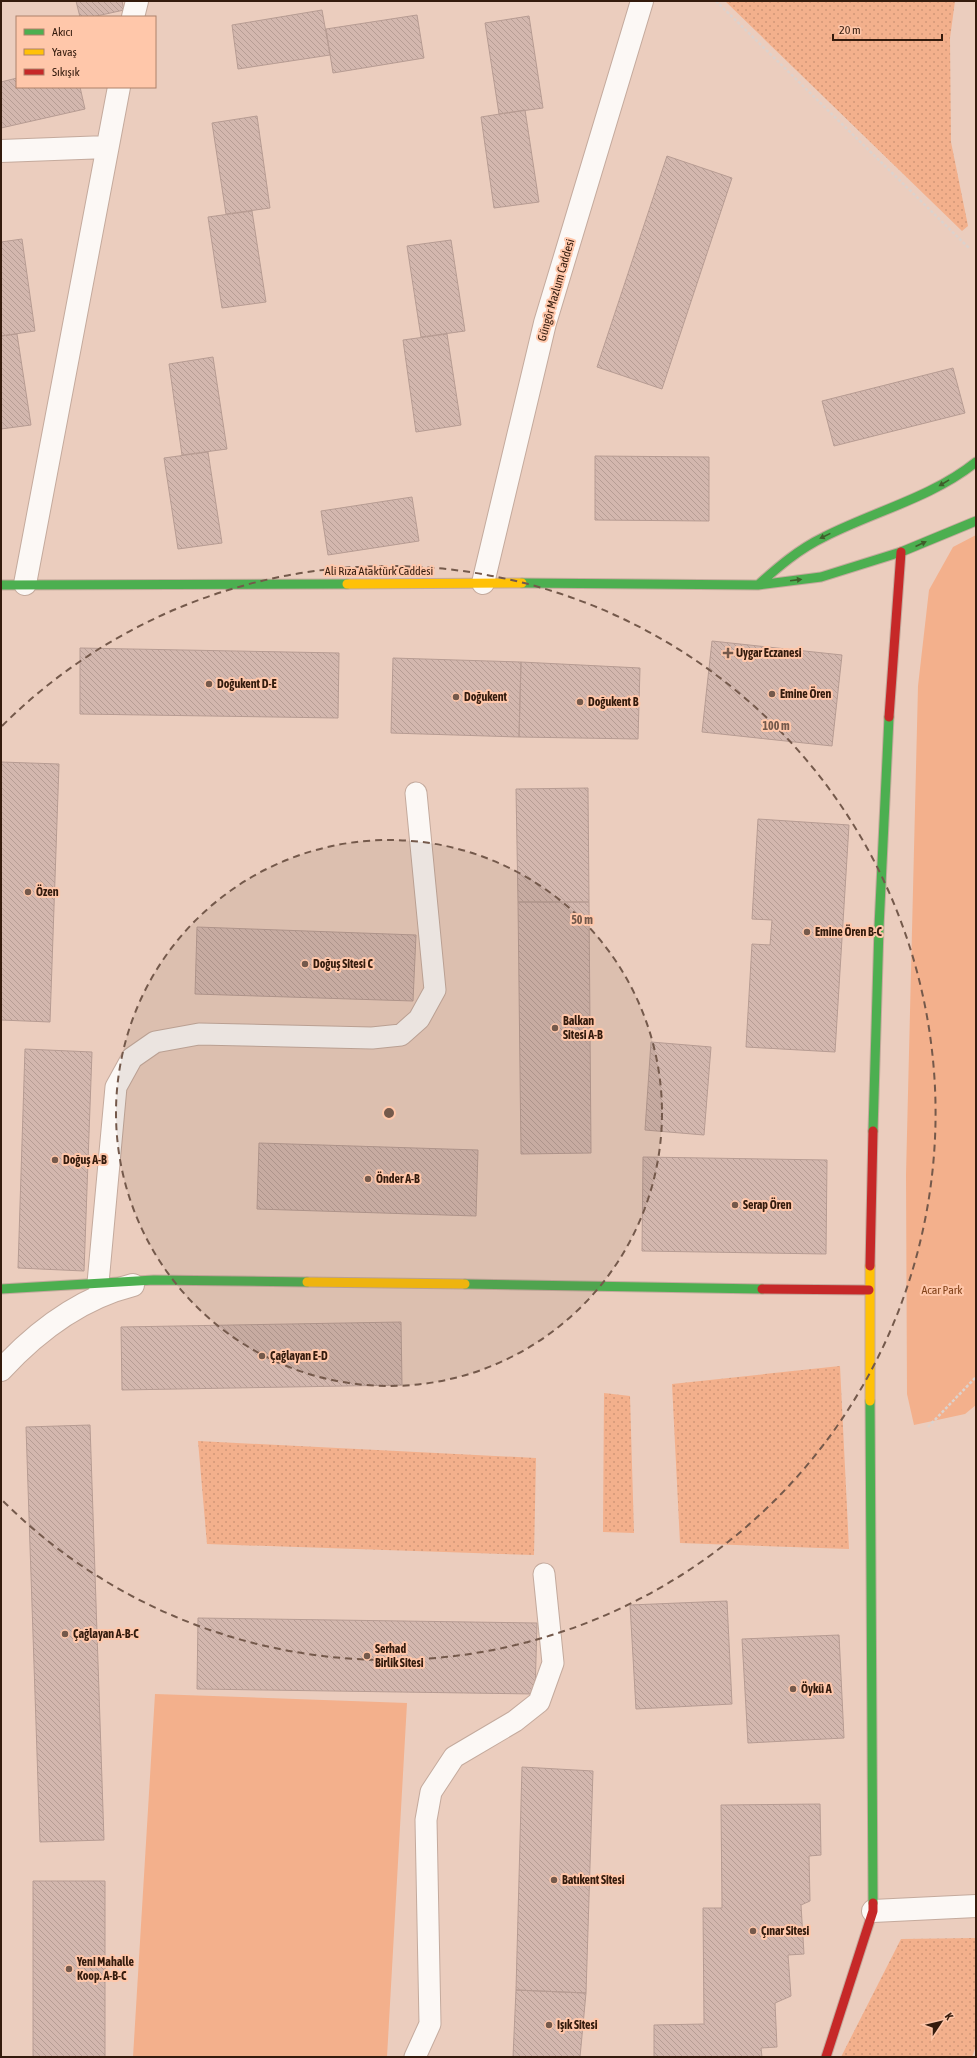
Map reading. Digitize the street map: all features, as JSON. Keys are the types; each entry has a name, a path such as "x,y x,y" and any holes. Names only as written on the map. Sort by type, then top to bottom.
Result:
{"street":[{"path":"134,16 137,1"},
{"name":"Güngör Mazlum Caddesi","path":"483,583 545,323 642,1"},
{"path":"25,584 119,88"},
{"path":"1,151 107,147"},
{"path":"758,585 791,555 824,536 934,490 976,462"},
{"name":"Ali Rıza Ataktürk Caddesi","path":"1,585 483,583 758,585 821,577 901,552 976,521"},
{"path":"826,2057 873,1911 869,1290 879,927 891,684 901,552"},
{"path":"1,1289 154,1280 869,1290"},
{"path":"1,1370 38,1335 82,1305 114,1290 154,1280"},
{"path":"873,1911 976,1906"}],"lane":[{"path":"98,1283 116,1087 132,1058 155,1042 200,1034 372,1038 401,1035 420,1019 435,990 416,794"},
{"path":"415,2057 430,2024 426,1820 431,1792 454,1757 515,1722 539,1702 553,1662 544,1574"}],"path":[{"path":"716,1 969,248"},
{"path":"928,1427 976,1377"}],"green space":[{"path":"725,1 955,1 950,38 951,142 968,226 962,231"},
{"name":"Acar Park","path":"976,535 976,1405 965,1414 914,1425 907,1394 906,1175 918,686 929,590 953,547"},
{"path":"840,1366 849,1549 680,1543 672,1384"},
{"path":"604,1393 630,1396 634,1533 603,1532"},
{"path":"198,1441 536,1458 534,1555 207,1544"},
{"path":"155,1694 407,1703 387,2057 133,2057"},
{"path":"976,1938 976,2046 972,2057 841,2057 901,1939"}],"building":[{"path":"76,1 122,1 124,10 97,16 80,16"},
{"path":"322,10 330,55 238,69 232,25"},
{"path":"417,15 424,58 333,73 326,29"},
{"path":"529,16 543,108 499,114 485,23"},
{"path":"16,78 16,88 80,88 85,109 1,128 1,82"},
{"path":"525,110 539,202 494,208 481,117"},
{"path":"257,116 270,208 226,214 212,123"},
{"path":"667,156 732,178 662,389 597,367"},
{"path":"252,211 266,302 222,308 208,217"},
{"path":"22,239 35,331 1,336 1,242"},
{"path":"451,240 465,331 421,337 407,246"},
{"path":"17,334 31,425 1,429 1,336"},
{"path":"447,334 461,425 416,432 403,340"},
{"path":"213,357 227,449 182,455 169,364"},
{"path":"953,368 965,413 834,446 822,401"},
{"path":"208,452 222,543 178,549 164,458"},
{"path":"595,456 709,457 709,521 595,520"},
{"path":"412,497 419,541 328,555 321,511"},
{"name":"Emine Ören","path":"712,641 842,655 832,746 702,732"},
{"name":"Doğukent D-E","path":"80,648 339,653 338,718 80,714"},
{"name":"Doğukent","path":"393,658 521,662 519,737 391,733"},
{"name":"Doğukent B","path":"521,662 640,668 638,739 519,737"},
{"name":"Özen","path":"1,762 59,764 50,1022 1,1020"},
{"path":"588,788 589,902 518,902 516,789"},
{"name":"Emine Ören B-C","path":"758,819 849,825 835,1052 746,1047 752,944 770,945 772,920 752,919"},
{"name":"Balkan Sitesi A-B","path":"518,902 589,902 591,1153 521,1154"},
{"name":"Doğuş Sitesi C","path":"197,927 416,935 413,1001 195,994"},
{"path":"651,1042 711,1047 704,1135 645,1130"},
{"name":"Doğuş A-B","path":"25,1049 92,1052 84,1271 18,1268"},
{"name":"Önder A-B","path":"259,1143 478,1150 476,1216 257,1209"},
{"name":"Serap Ören","path":"643,1157 827,1160 826,1254 642,1251"},
{"name":"Çağlayan E-D","path":"401,1322 402,1385 122,1390 121,1327"},
{"name":"Çağlayan A-B-C","path":"90,1425 104,1840 40,1842 26,1427"},
{"path":"727,1601 732,1704 636,1709 630,1605"},
{"name":"Serhad Birlik Sitesi","path":"198,1618 537,1623 535,1694 197,1689"},
{"name":"Öykü A","path":"839,1635 844,1738 748,1743 742,1639"},
{"name":"Batıkent Sitesi","path":"522,1767 593,1771 586,1993 516,1990"},
{"name":"Çınar Sitesi","path":"820,1804 821,1855 809,1856 810,1901 801,1905 804,1954 788,1955 791,1996 775,2003 777,2047 761,2048 762,2057 654,2057 654,2025 704,2024 703,1908 722,1908 721,1805"},
{"name":"Yeni Mahalle Koop. A-B-C","path":"33,1881 105,1881 105,2057 33,2057"},
{"name":"Işık Sitesi","path":"516,1990 586,1993 580,2057 513,2057"}],"traffic: fast":[{"path":"758,585 806,547 843,528 922,495 959,474 976,462"},
{"path":"522,583 758,585 821,577 901,552 976,521"},
{"path":"1,585 347,584"},
{"path":"873,1131 879,927 889,717"},
{"path":"1,1289 154,1280 307,1282"},
{"path":"465,1284 762,1289"},
{"path":"870,1401 873,1903"}],"traffic: slow":[{"path":"347,584 522,583"},
{"path":"870,1266 870,1401"},
{"path":"307,1282 465,1284"}],"traffic: jam":[{"path":"889,717 901,552"},
{"path":"870,1266 873,1131"},
{"path":"762,1289 869,1290"},
{"path":"826,2057 873,1911 873,1903"}],"place":[{"name":"Uygar Eczanesi","path":"728,653"},
{"name":"Doğukent D-E","path":"209,684"},
{"name":"Emine Ören","path":"772,694"},
{"name":"Doğukent","path":"456,697"},
{"name":"Doğukent B","path":"580,702"},
{"name":"Özen","path":"28,892"},
{"name":"Emine Ören B-C","path":"807,932"},
{"name":"Doğuş Sitesi C","path":"305,964"},
{"name":"Balkan Sitesi A-B","path":"555,1028"},
{"name":"Doğuş A-B","path":"55,1160"},
{"name":"Önder A-B","path":"368,1179"},
{"name":"Serap Ören","path":"735,1205"},
{"name":"Çağlayan E-D","path":"262,1356"},
{"name":"Çağlayan A-B-C","path":"65,1634"},
{"name":"Serhad Birlik Sitesi","path":"367,1656"},
{"name":"Öykü A","path":"793,1689"},
{"name":"Batıkent Sitesi","path":"554,1880"},
{"name":"Çınar Sitesi","path":"753,1931"},
{"name":"Yeni Mahalle Koop. A-B-C","path":"69,1969"},
{"name":"Işık Sitesi","path":"549,2025"}]}
